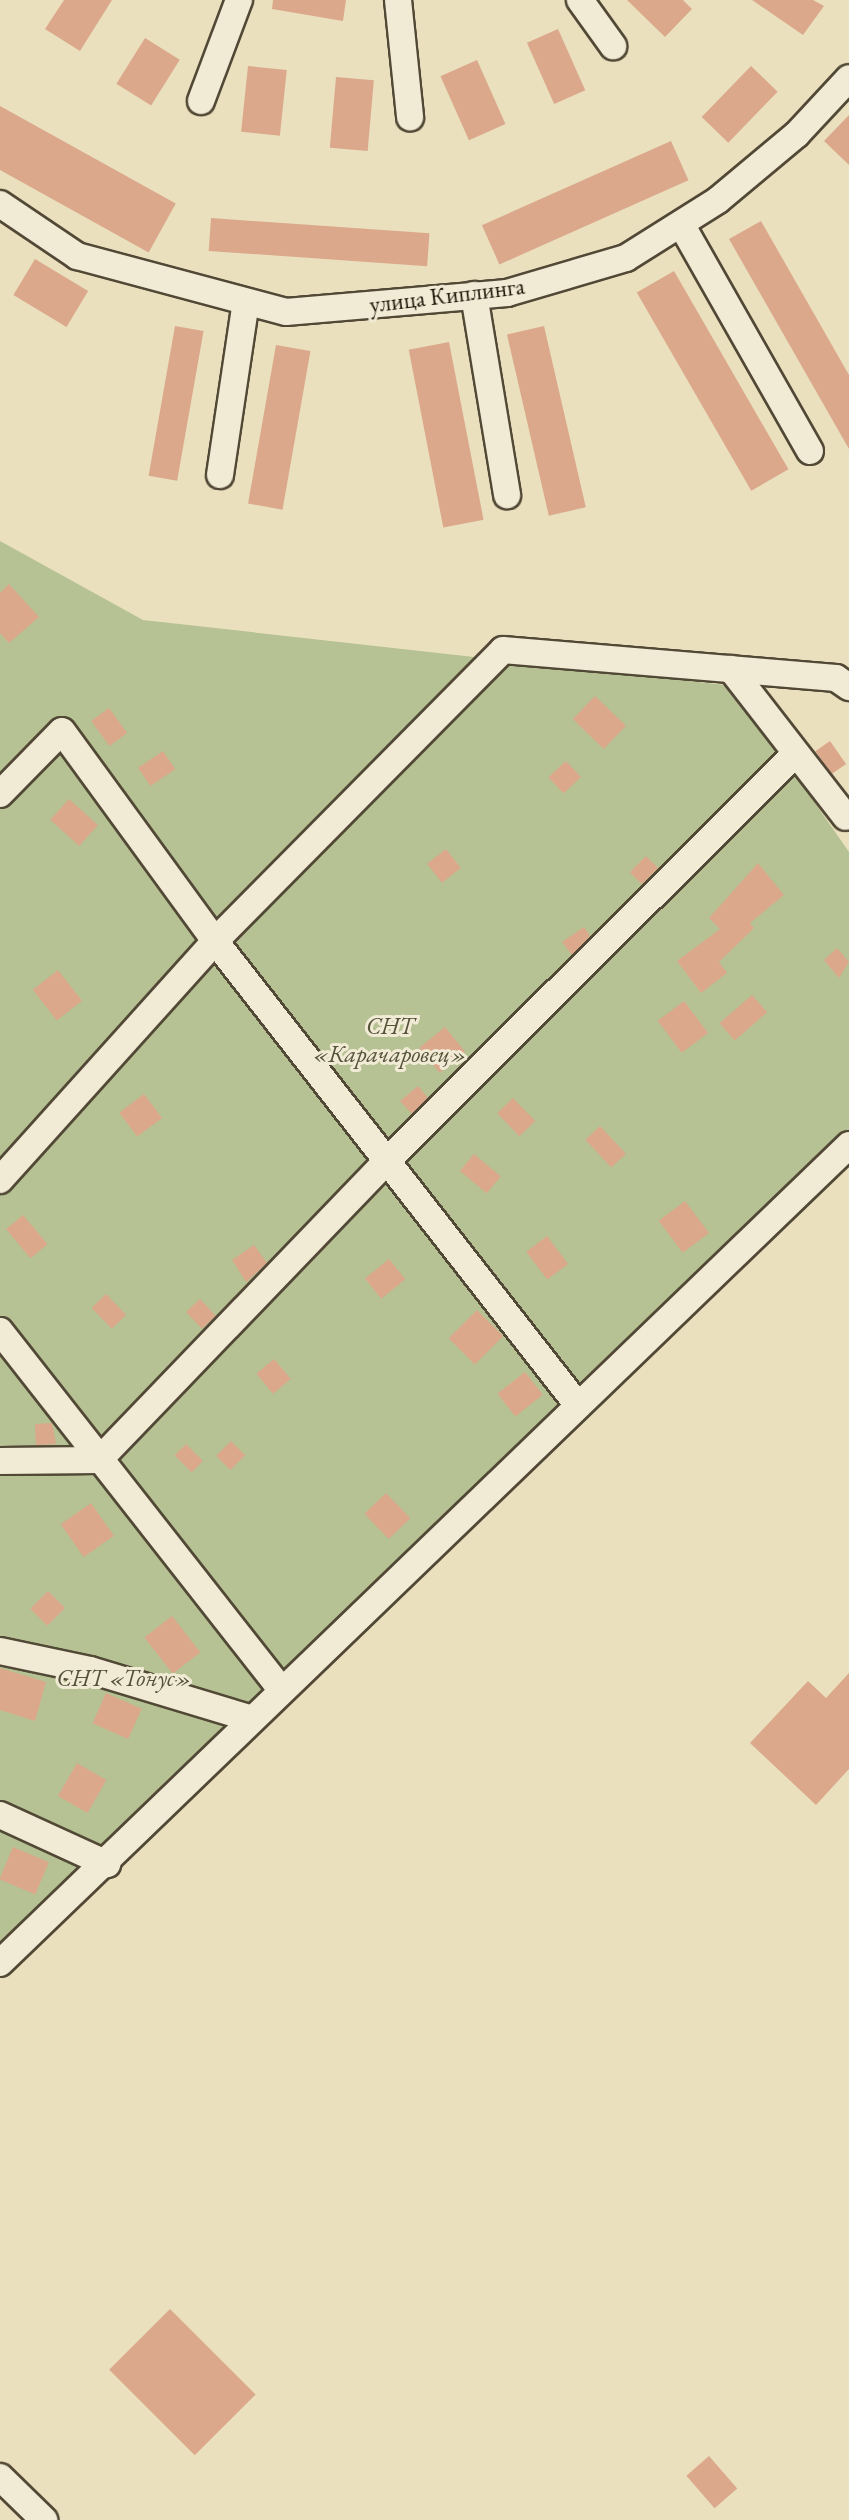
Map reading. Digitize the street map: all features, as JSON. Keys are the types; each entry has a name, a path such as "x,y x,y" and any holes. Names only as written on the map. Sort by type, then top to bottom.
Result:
{"street":[{"path":"201,101 239,0"},
{"path":"398,0 410,117"},
{"path":"580,0 612,46"},
{"name":"улица Киплинга","path":"0,204 77,256 286,312 507,293 626,258 681,223 797,134 849,78"},
{"path":"681,223 810,451"},
{"path":"474,295 507,495"},
{"path":"220,475 246,302"},
{"path":"0,1180 215,941 503,650 836,678 849,687"},
{"path":"731,670 846,817"},
{"path":"0,794 62,731 215,941 577,1404"},
{"path":"0,1461 99,1460 388,1160 796,753"},
{"path":"0,1963 107,1864 248,1718 849,1145"},
{"path":"0,1331 281,1688"},
{"path":"0,1651 90,1670 248,1718"},
{"path":"0,1815 107,1864"},
{"path":"0,2477 44,2520"}],"green space":[{"name":"СНТ «Карачаровец»","path":"0,541 143,620 734,686 849,852 849,1131 293,1690 0,1971"}],"building":[{"path":"64,0 112,0 80,51 45,29"},
{"path":"273,0 346,0 343,21 272,9"},
{"path":"627,0 683,0 692,9 665,37"},
{"path":"752,0 813,0 824,6 803,35"},
{"path":"558,29 585,90 554,104 527,43"},
{"path":"145,38 180,60 151,106 116,84"},
{"path":"477,60 505,124 469,140 440,76"},
{"path":"248,66 287,70 280,136 241,132"},
{"path":"751,66 778,92 728,143 702,117"},
{"path":"336,77 374,80 368,151 330,148"},
{"path":"0,106 176,203 149,252 0,170"},
{"path":"849,115 849,165 824,141"},
{"path":"671,141 688,180 499,264 482,225"},
{"path":"211,218 429,233 427,266 209,251"},
{"path":"761,221 849,375 849,449 729,239"},
{"path":"35,259 88,291 67,327 13,295"},
{"path":"674,271 789,469 751,491 637,292"},
{"path":"175,326 204,331 177,481 149,476"},
{"path":"544,326 586,507 549,516 507,335"},
{"path":"449,342 484,520 443,527 409,350"},
{"path":"276,345 310,351 283,510 248,504"},
{"path":"9,584 39,617 9,643 0,633 0,593"},
{"path":"595,696 626,726 604,749 573,719"},
{"path":"109,708 127,733 109,746 91,721"},
{"path":"830,741 846,764 831,774 815,751"},
{"path":"163,751 175,769 150,786 138,768"},
{"path":"566,761 581,777 563,793 548,777"},
{"path":"69,799 98,825 79,846 50,820"},
{"path":"446,849 461,868 442,883 427,864"},
{"path":"646,856 658,868 642,884 630,872"},
{"path":"758,863 784,895 750,923 754,928 719,962 727,973 701,993 677,961 720,929 709,918"},
{"path":"584,927 590,936 572,955 562,942"},
{"path":"837,948 849,962 839,978 824,960"},
{"path":"58,970 82,1001 57,1020 33,990"},
{"path":"752,995 767,1012 735,1041 720,1023"},
{"path":"684,1001 708,1033 682,1053 658,1021"},
{"path":"445,1027 465,1052 439,1073 419,1048"},
{"path":"418,1086 428,1098 412,1114 400,1101"},
{"path":"144,1094 162,1118 137,1137 119,1113"},
{"path":"513,1098 535,1121 519,1136 497,1113"},
{"path":"600,1126 626,1154 611,1167 585,1140"},
{"path":"474,1154 501,1176 487,1193 460,1171"},
{"path":"685,1201 709,1233 683,1253 659,1221"},
{"path":"23,1215 47,1244 31,1258 6,1229"},
{"path":"547,1236 568,1264 547,1280 526,1252"},
{"path":"254,1245 267,1263 246,1282 232,1260"},
{"path":"389,1259 405,1279 381,1299 365,1279"},
{"path":"106,1294 126,1315 112,1329 92,1308"},
{"path":"200,1299 216,1316 202,1329 186,1312"},
{"path":"477,1310 503,1336 475,1364 449,1338"},
{"path":"274,1359 291,1379 273,1394 256,1374"},
{"path":"525,1372 543,1395 515,1416 497,1394"},
{"path":"52,1423 56,1444 36,1445 35,1424"},
{"path":"231,1441 245,1455 230,1470 216,1456"},
{"path":"186,1444 203,1461 192,1472 175,1455"},
{"path":"386,1493 410,1518 389,1539 364,1514"},
{"path":"91,1503 114,1536 84,1557 61,1524"},
{"path":"48,1591 65,1608 47,1626 30,1609"},
{"path":"172,1616 200,1652 173,1674 144,1638"},
{"path":"0,1668 46,1682 35,1721 0,1710"},
{"path":"849,1673 849,1769 816,1805 750,1743 808,1681 826,1698"},
{"path":"106,1693 142,1709 128,1739 93,1723"},
{"path":"77,1763 106,1780 87,1813 58,1796"},
{"path":"13,1847 49,1862 35,1894 0,1880"},
{"path":"170,2309 256,2395 195,2455 109,2370"},
{"path":"709,2456 737,2488 715,2508 686,2476"}],"park label":[{"name":"СНТ «Тонус»","path":"124,1678"}]}
